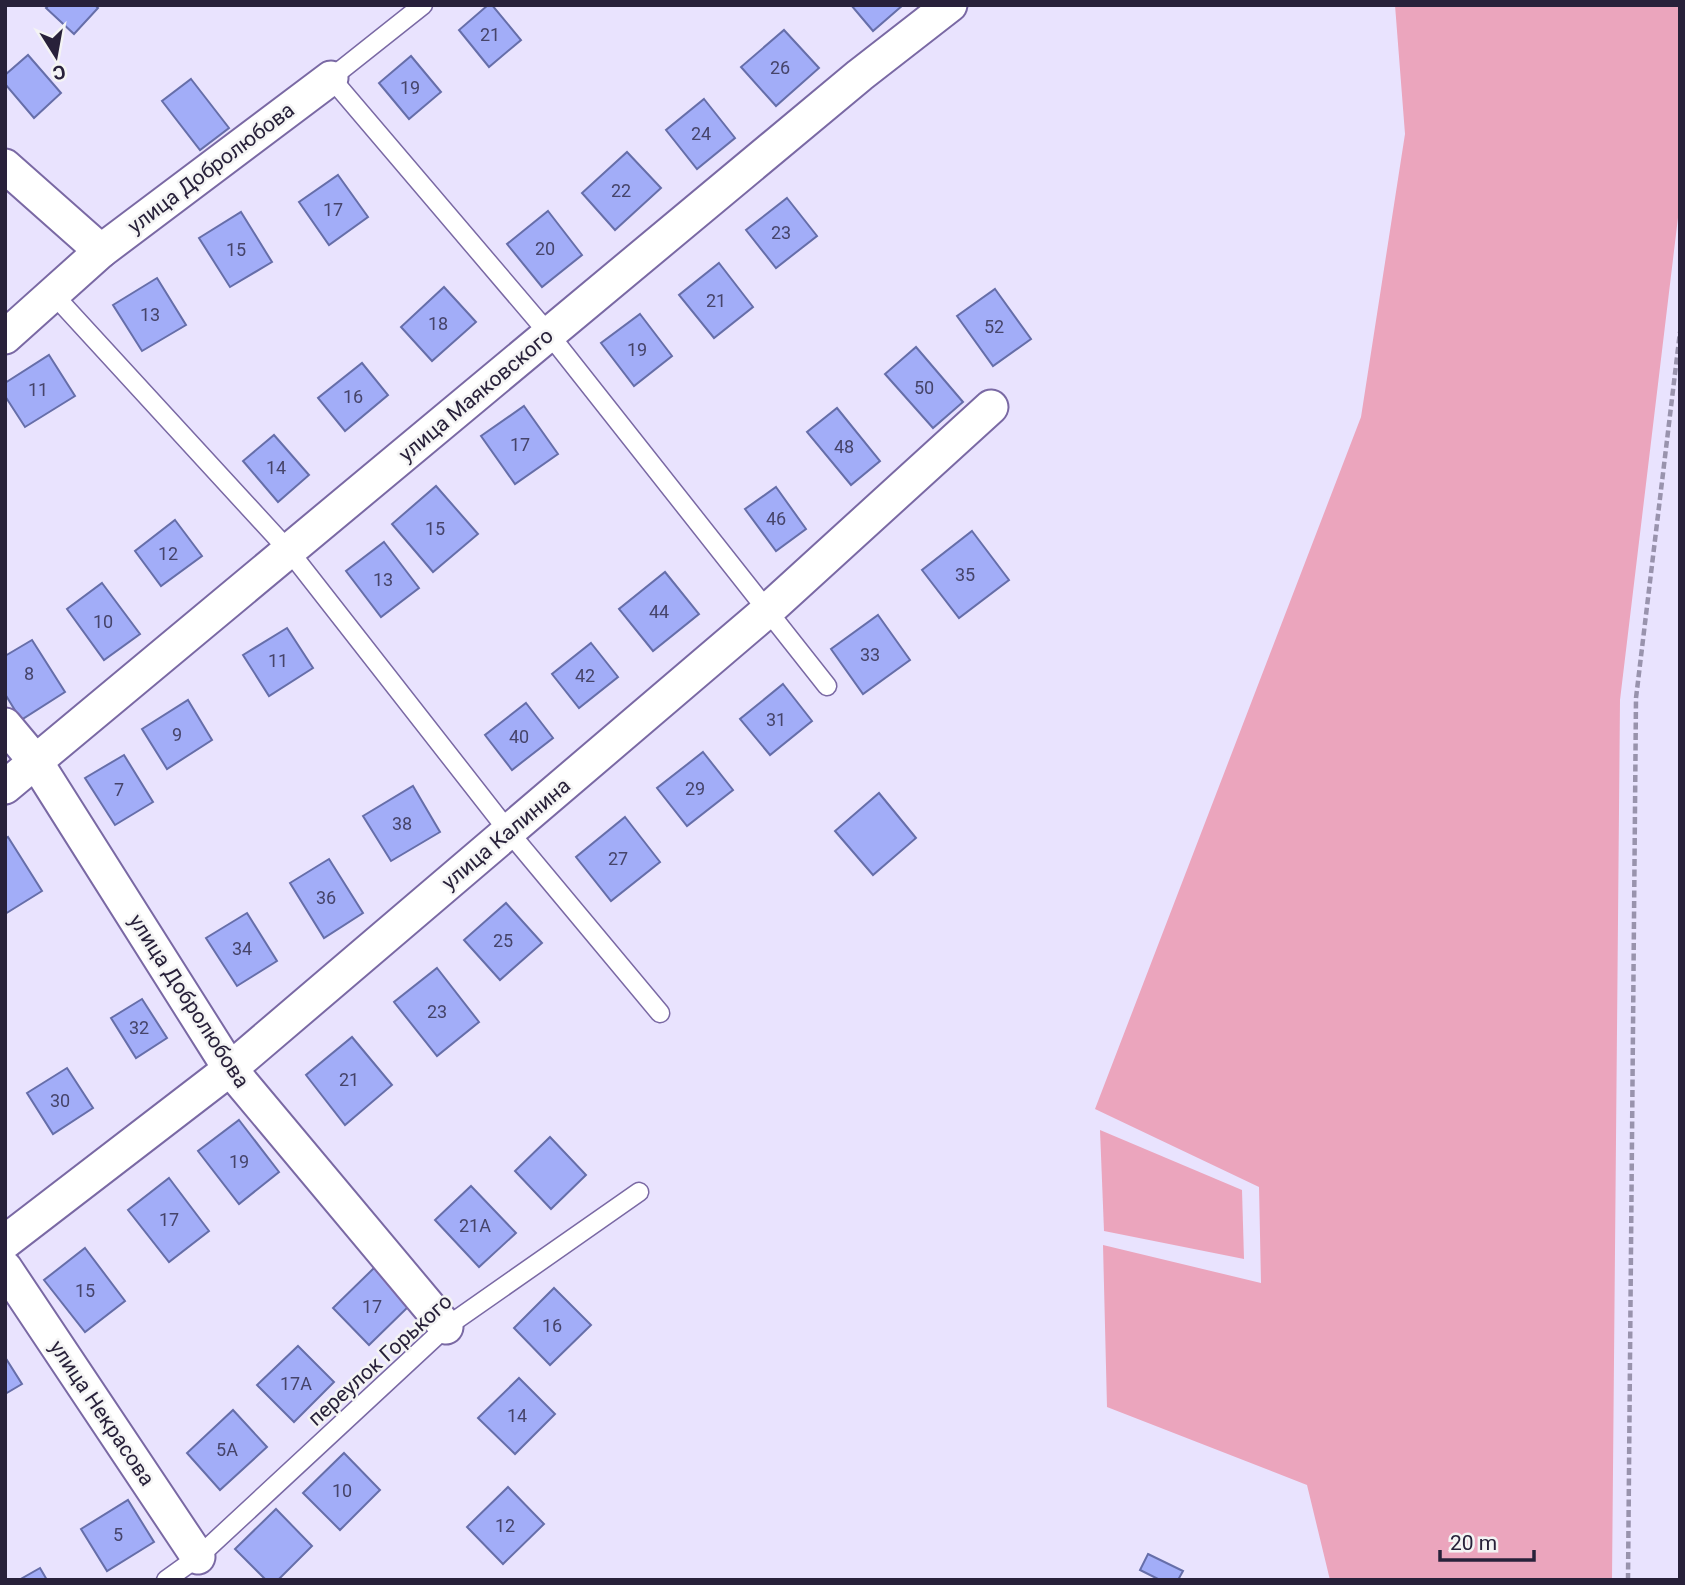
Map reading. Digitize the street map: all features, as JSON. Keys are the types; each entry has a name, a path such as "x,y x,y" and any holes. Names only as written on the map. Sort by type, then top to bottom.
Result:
{"street":[{"name":"улица Маяковского","path":"5,787 860,75 950,5"},
{"name":"улица Добролюбова","path":"5,337 101,251 331,78"},
{"path":"5,166 101,251"},
{"name":"улица Калинина","path":"5,1242 230,1069 767,611 991,407"},
{"name":"улица Добролюбова","path":"5,725 36,762 230,1069 446,1327"},
{"name":"улица Некрасова","path":"5,1268 198,1557"}],"lane":[{"name":"улица Добролюбова","path":"331,78 422,5"},
{"path":"331,78 549,334 827,686"},
{"path":"54,295 290,552 509,832 660,1013"},
{"name":"переулок Горького","path":"166,1580 198,1557 446,1327 639,1192"}],"path":[{"path":"1628,1580 1636,698 1680,332"}],"shaded area":[{"path":"1395,5 1680,5 1680,201 1620,700 1612,1580 1330,1580 1307,1485 1107,1407 1103,1245 1261,1283 1259,1187 1095,1109 1361,417 1405,134"},
{"path":"1100,1130 1242,1190 1244,1259 1104,1231"}],"building":[{"path":"49,5 95,5 98,8 74,34 46,8"},
{"path":"488,5 492,5 521,40 489,67 459,30"},
{"path":"851,5 903,5 873,31"},
{"path":"784,30 819,68 776,106 741,67"},
{"path":"28,55 61,93 34,118 5,84 5,75"},
{"path":"411,56 441,92 409,119 379,83"},
{"path":"191,79 229,128 200,150 162,101"},
{"path":"704,99 735,138 697,169 666,130"},
{"path":"627,152 661,188 615,230 582,193"},
{"path":"338,175 368,217 329,245 299,202"},
{"path":"787,198 817,236 776,268 746,230"},
{"path":"548,211 582,255 542,287 507,244"},
{"path":"241,212 272,262 230,287 199,238"},
{"path":"719,263 753,307 714,338 679,295"},
{"path":"157,278 186,325 142,351 113,305"},
{"path":"444,287 476,322 432,361 401,327"},
{"path":"995,289 1031,339 993,366 957,316"},
{"path":"640,314 672,356 634,386 601,343"},
{"path":"916,347 963,402 933,428 885,374"},
{"path":"49,355 75,396 25,427 5,396 5,383"},
{"path":"362,363 388,395 345,431 318,398"},
{"path":"524,406 558,454 515,484 481,436"},
{"path":"837,408 880,461 851,485 807,432"},
{"path":"274,435 309,475 278,502 243,461"},
{"path":"436,486 478,534 433,572 392,524"},
{"path":"776,487 806,529 776,551 745,509"},
{"path":"175,520 202,556 161,586 135,551"},
{"path":"972,531 1009,580 959,618 922,570"},
{"path":"384,542 419,588 381,617 346,571"},
{"path":"665,572 699,614 653,651 619,609"},
{"path":"102,583 140,634 104,660 67,609"},
{"path":"878,615 910,660 863,694 831,649"},
{"path":"287,628 313,668 269,696 243,655"},
{"path":"32,640 65,692 21,720 5,694 5,656"},
{"path":"591,643 618,677 579,708 552,674"},
{"path":"783,684 812,721 770,755 740,719"},
{"path":"188,700 212,740 167,769 142,729"},
{"path":"526,703 553,738 512,770 485,735"},
{"path":"703,752 733,790 687,826 657,788"},
{"path":"124,755 153,802 115,825 85,778"},
{"path":"413,786 440,832 391,861 363,816"},
{"path":"879,793 916,838 873,875 835,831"},
{"path":"625,817 660,862 611,901 576,857"},
{"path":"8,837 42,891 5,914 5,839"},
{"path":"329,859 363,913 324,938 290,883"},
{"path":"506,903 542,943 500,980 464,940"},
{"path":"247,913 277,961 237,986 206,938"},
{"path":"437,968 479,1022 437,1056 394,1002"},
{"path":"142,999 167,1038 136,1058 111,1018"},
{"path":"352,1037 392,1085 345,1125 306,1075"},
{"path":"67,1068 93,1108 53,1134 27,1093"},
{"path":"239,1120 279,1172 239,1204 198,1151"},
{"path":"550,1137 586,1175 551,1209 515,1171"},
{"path":"169,1178 209,1231 169,1262 128,1210"},
{"path":"471,1186 516,1233 479,1267 435,1220"},
{"path":"85,1248 125,1301 85,1332 44,1280"},
{"path":"374,1268 410,1305 369,1345 333,1308"},
{"path":"554,1288 591,1325 550,1365 514,1328"},
{"path":"298,1346 334,1382 294,1422 257,1385"},
{"path":"5,1357 22,1384 5,1394"},
{"path":"519,1378 555,1414 515,1454 478,1418"},
{"path":"233,1410 267,1447 220,1490 187,1453"},
{"path":"344,1453 380,1490 340,1530 303,1493"},
{"path":"508,1487 544,1524 503,1564 467,1527"},
{"path":"128,1500 154,1542 107,1571 81,1529"},
{"path":"276,1509 312,1546 278,1580 266,1580 235,1549"},
{"path":"1148,1554 1183,1571 1178,1580 1160,1580 1140,1570"},
{"path":"40,1568 47,1580 19,1580"}]}
